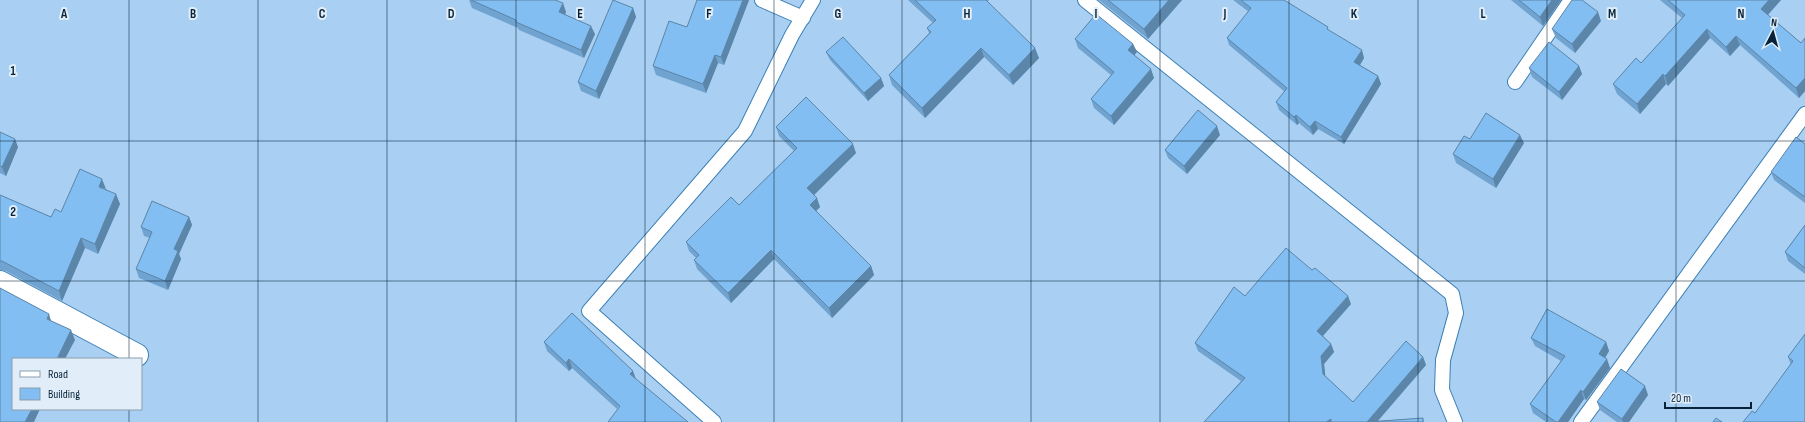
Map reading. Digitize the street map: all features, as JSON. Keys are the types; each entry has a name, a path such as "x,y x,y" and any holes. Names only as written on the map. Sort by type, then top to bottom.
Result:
{"street":[{"path":"0,282 138,356"}],"lane":[{"path":"762,0 802,18"},
{"path":"714,422 589,311 745,131 802,18 813,0"},
{"path":"1085,0 1452,294 1456,313 1443,360 1442,390 1454,422"},
{"path":"1515,82 1571,0"},
{"path":"1581,422 1805,114"}],"building":[{"path":"471,0 555,0 563,3 559,12 591,26 581,50 516,22 516,20"},
{"path":"613,0 633,8 596,91 578,82"},
{"path":"697,0 743,0 721,57 715,55 703,84 653,66 669,21 687,27"},
{"path":"915,0 986,0 1035,48 1009,75 981,48 922,108 889,75 931,32 927,28 936,20"},
{"path":"1108,0 1169,0 1144,29"},
{"path":"1241,0 1284,0 1328,27 1327,29 1362,50 1354,62 1378,76 1341,137 1315,121 1310,127 1296,115 1294,117 1276,102 1287,88 1227,38 1251,8"},
{"path":"1519,0 1552,0 1540,17"},
{"path":"1572,0 1582,0 1598,12 1572,44 1552,29"},
{"path":"1668,0 1769,0 1761,9 1801,43 1805,38 1805,78 1796,88 1736,36 1726,47 1707,29 1665,76 1663,74 1637,104 1613,84 1636,58 1641,63 1685,15"},
{"path":"1096,14 1133,44 1128,50 1151,69 1111,116 1091,99 1114,72 1075,39"},
{"path":"843,37 881,78 864,93 826,52"},
{"path":"1549,42 1579,66 1559,92 1529,68"},
{"path":"806,97 853,144 807,188 817,198 810,205 871,266 829,308 771,250 728,293 694,260 699,255 686,242 731,197 739,205 797,148 776,127"},
{"path":"1198,110 1217,126 1184,166 1165,150"},
{"path":"1486,113 1520,135 1493,179 1453,154 1464,136 1470,139"},
{"path":"0,132 15,139 2,167 0,166"},
{"path":"1796,137 1805,144 1805,197 1771,172"},
{"path":"80,169 102,179 99,187 116,194 95,244 81,238 59,291 0,261 0,195 51,217 55,209 61,212"},
{"path":"152,201 189,217 174,249 178,251 165,281 136,269 152,232 141,227"},
{"path":"1805,225 1805,268 1785,252"},
{"path":"1286,248 1312,270 1315,268 1348,296 1317,331 1331,344 1321,356 1323,374 1353,402 1406,341 1423,357 1367,422 1331,422 1331,419 1326,422 1204,422 1245,378 1195,343 1234,287 1245,296"},
{"path":"0,288 49,314 47,319 71,330 57,358 12,358 12,410 31,410 25,422 0,422"},
{"path":"1547,309 1606,342 1599,354 1607,359 1583,392 1581,390 1558,422 1530,404 1565,356 1531,338"},
{"path":"572,313 633,371 630,374 688,422 608,422 620,406 569,359 566,363 544,342"},
{"path":"1805,334 1805,422 1743,422 1752,411 1755,413 1793,361 1788,357"},
{"path":"1621,369 1645,386 1622,419 1597,402"},
{"path":"1423,418 1423,422 1368,422"},
{"path":"1716,418 1722,422 1713,422"}]}
